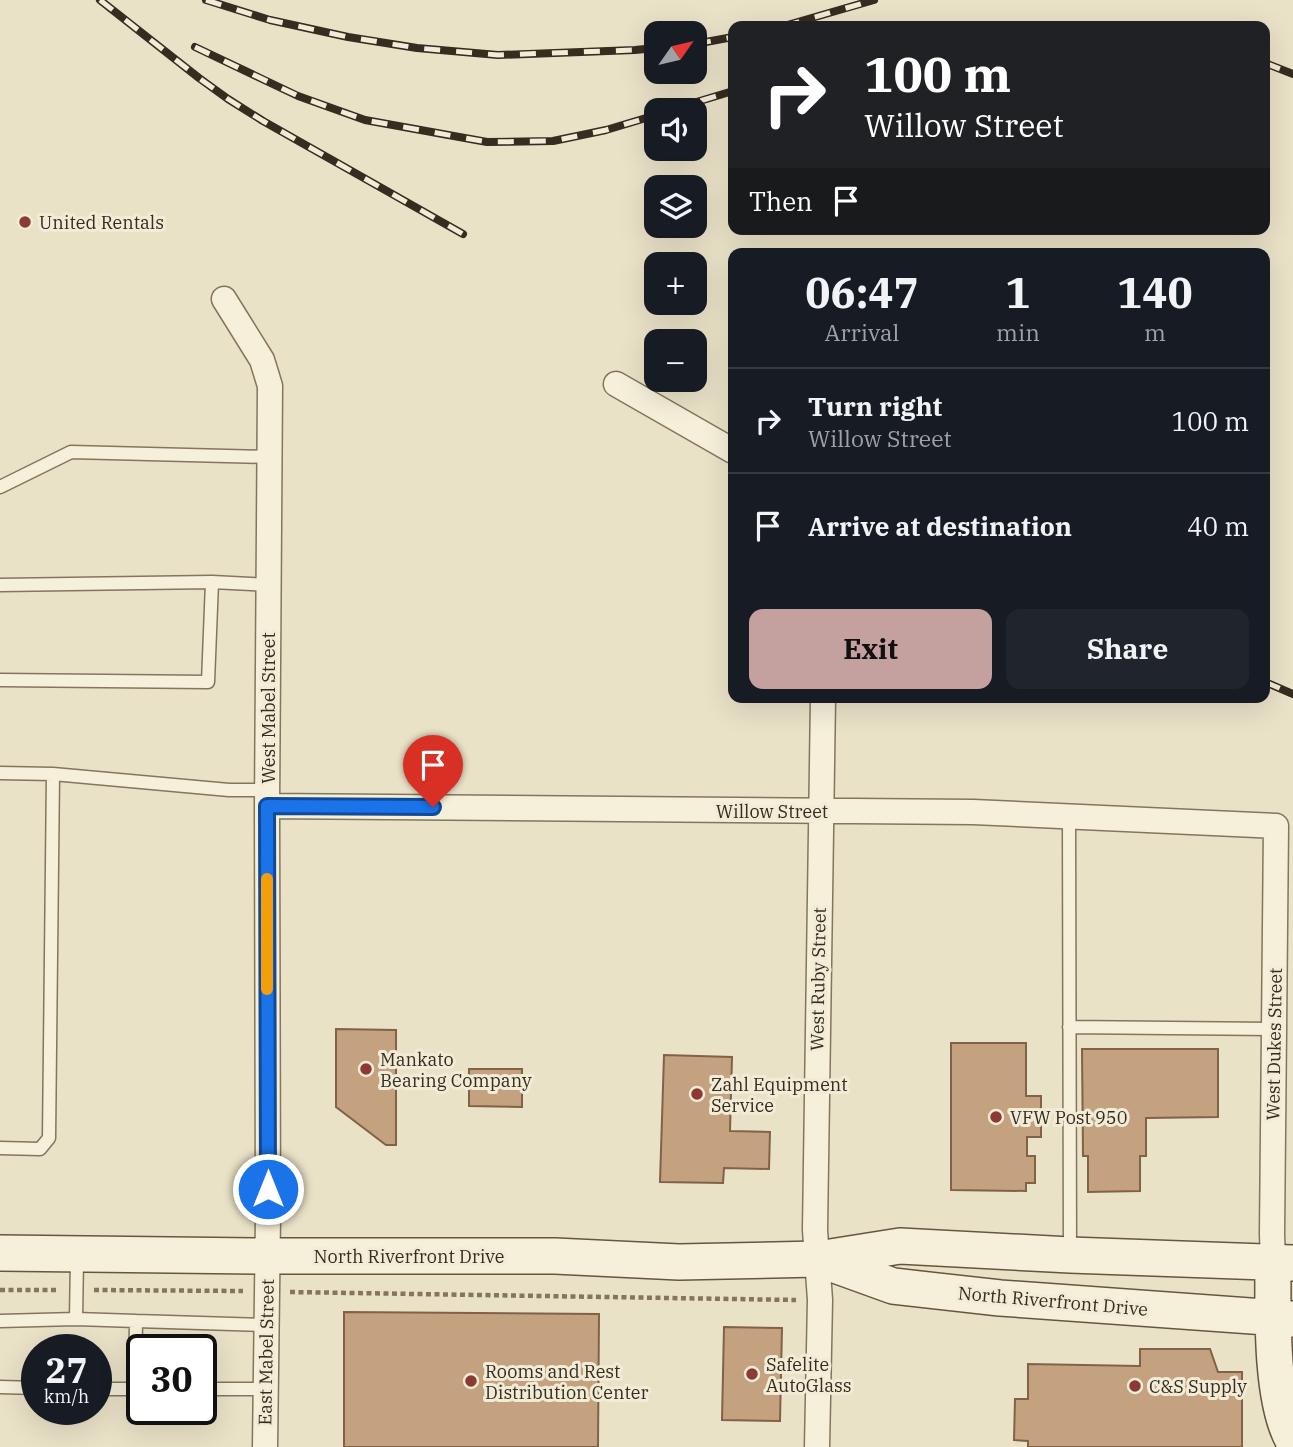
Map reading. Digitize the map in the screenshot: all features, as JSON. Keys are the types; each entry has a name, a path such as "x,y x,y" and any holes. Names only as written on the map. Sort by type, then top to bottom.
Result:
{"main road":[{"name":"North Riverfront Drive","path":"0,1253 555,1256 679,1262 818,1259 900,1246 1283,1262"},
{"name":"North Riverfront Drive","path":"818,1259 893,1286 1000,1298 1283,1319"},
{"path":"1283,1262 1283,1319 1276,1370 1281,1405 1293,1440"}],"street":[{"name":"West Mabel Street","path":"224,299 262,360 270,386 267,1256"},
{"path":"616,384 728,448"},
{"name":"West Ruby Street","path":"817,1447 820,1300 815,1230 823,703"},
{"name":"Willow Street","path":"267,798 973,812 1276,825"},
{"name":"West Dukes Street","path":"1276,825 1272,1221 1283,1262"},
{"name":"East Mabel Street","path":"265,1447 267,1256"}],"lane":[{"path":"0,487 71,452 270,457"},
{"path":"0,584 212,582 269,585"},
{"path":"0,680 208,682 212,582"},
{"path":"0,773 53,774 229,790 267,798"},
{"path":"0,1149 40,1149 49,1138 53,774"},
{"path":"1069,816 1070,1255"},
{"path":"1069,1027 1274,1029"},
{"path":"76,1319 77,1254"},
{"path":"0,1321 76,1319 267,1325"},
{"path":"136,1321 137,1334"},
{"path":"0,1387 21,1388"},
{"path":"217,1389 266,1390"}],"path":[{"path":"0,1290 267,1291 820,1300"}],"building":[{"name":"Mankato Bearing Company","path":"336,1029 396,1030 396,1145 386,1145 336,1107"},
{"name":"VFW Post 950","path":"951,1043 1026,1043 1026,1096 1041,1096 1041,1137 1027,1137 1027,1156 1035,1156 1035,1183 1026,1183 1026,1191 951,1190"},
{"path":"1082,1049 1218,1049 1218,1117 1146,1118 1146,1156 1140,1156 1140,1191 1088,1192 1088,1156 1083,1156"},
{"name":"Zahl Equipment Service","path":"664,1055 732,1057 730,1131 770,1132 769,1169 724,1168 723,1183 660,1182"},
{"path":"469,1069 522,1069 522,1107 469,1106"},
{"name":"Rooms and Rest Distribution Center","path":"344,1312 599,1314 598,1447 344,1447"},
{"name":"Safelite AutoGlass","path":"724,1327 782,1328 780,1421 722,1420"},
{"name":"C&S Supply","path":"1140,1349 1210,1349 1218,1372 1242,1372 1242,1447 1028,1447 1028,1441 1014,1440 1015,1399 1028,1399 1028,1364 1140,1366"}],"railway":[{"path":"100,0 228,99 463,234"},
{"path":"206,0 270,20 348,37 417,48 498,55 644,49"},
{"path":"801,21 874,0"},
{"path":"707,42 728,38"},
{"path":"195,47 298,96 365,120 487,142 553,141 644,119"},
{"path":"1270,65 1293,74"},
{"path":"707,99 728,93"},
{"path":"1270,684 1293,694"}],"slow traffic":[{"path":"267,879 267,989"}],"place":[{"name":"United Rentals","path":"25,222"},
{"name":"Mankato Bearing Company","path":"366,1069"},
{"name":"Zahl Equipment Service","path":"697,1094"},
{"name":"VFW Post 950","path":"996,1117"},
{"name":"Safelite AutoGlass","path":"752,1374"},
{"name":"Rooms and Rest Distribution Center","path":"471,1381"},
{"name":"C&S Supply","path":"1135,1386"}],"route":[{"path":"268,1189 267,806 433,807"}]}
